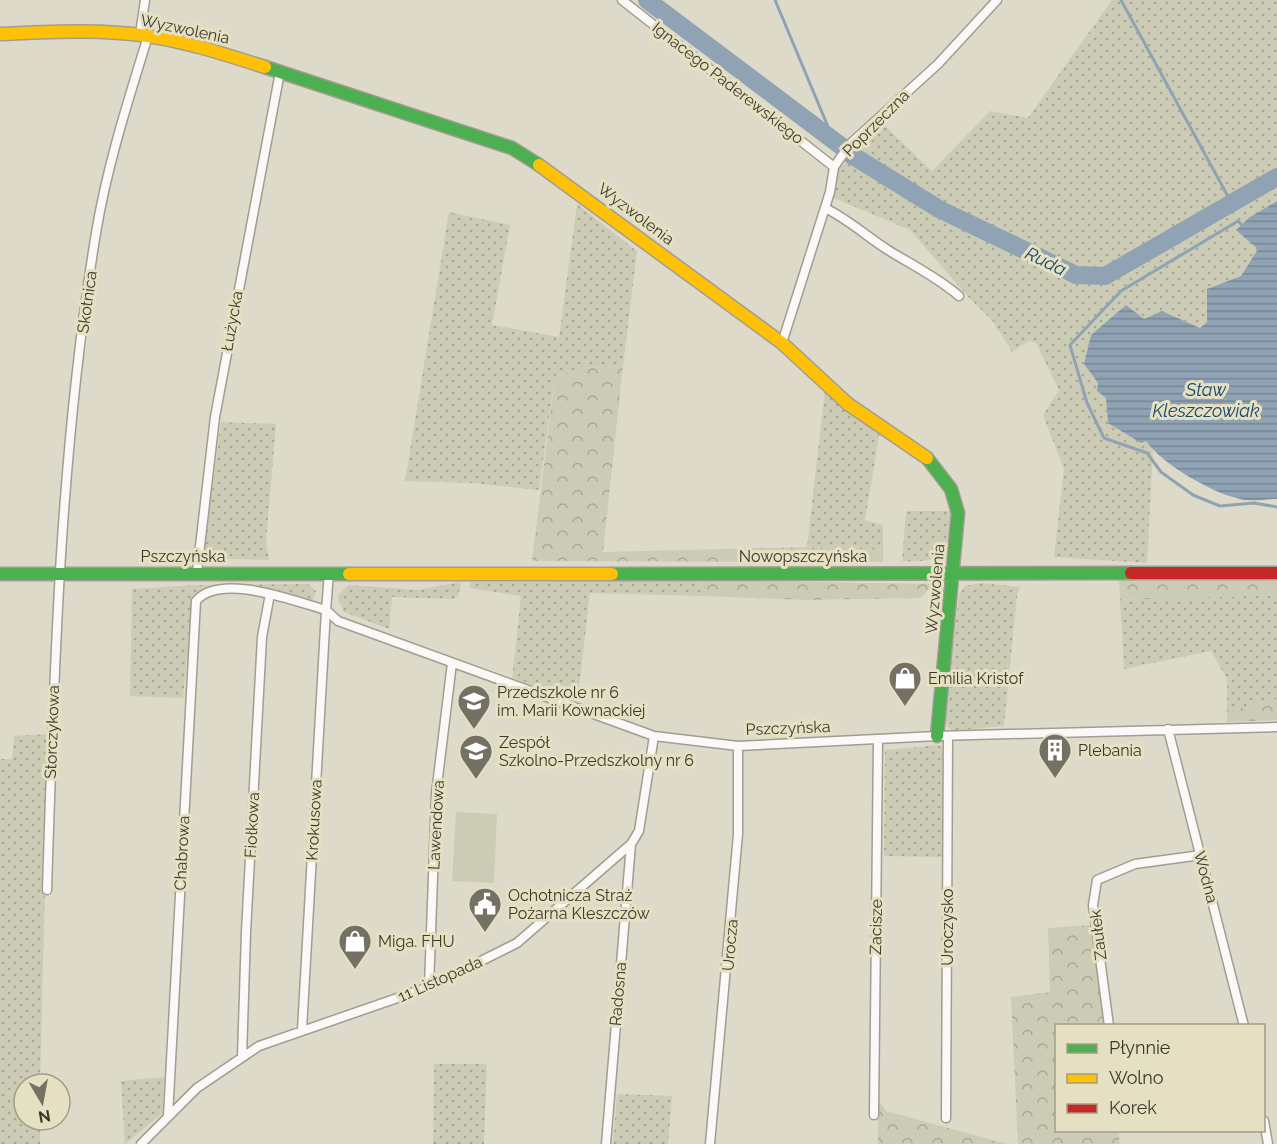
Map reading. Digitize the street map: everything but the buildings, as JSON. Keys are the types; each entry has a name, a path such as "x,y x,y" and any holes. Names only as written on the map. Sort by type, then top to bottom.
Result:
{"street":[{"path":"144,35 145,0"},
{"name":"Ignacego Paderewskiego","path":"622,0 834,167"},
{"name":"Poprzeczna","path":"782,343 825,208 834,167 850,144 938,64 997,0"},
{"name":"Wyzwolenia","path":"0,33 144,35 209,50 512,148 531,157 782,343 848,404 918,450 936,467 951,489 958,513 942,736"},
{"name":"Skotnica","path":"60,574 74,390 96,232 128,92 144,35"},
{"name":"Łużycka","path":"197,573 222,374 280,72"},
{"path":"825,208 889,251 942,281 959,296"},
{"path":"326,610 330,573"},
{"name":"Pszczyńska","path":"0,574 330,573"},
{"name":"Nowopszczyńska","path":"330,573 1277,573"},
{"name":"Storczykowa","path":"47,890 60,574"},
{"name":"Pszczyńska","path":"203,592 228,588 270,594 326,610 338,621 654,736 738,746 942,736 1277,727"},
{"name":"Chabrowa","path":"168,1116 190,686 196,601 203,592"},
{"name":"Fiołkowa","path":"242,1057 246,932 262,649 270,594"},
{"name":"Krokusowa","path":"302,1030 326,610"},
{"name":"Lawendowa","path":"429,987 436,795 452,663"},
{"name":"Wodna","path":"1168,729 1243,1024"},
{"name":"11 Listopada","path":"141,1144 197,1088 259,1046 429,987 517,943 631,844 639,831 654,736"},
{"name":"Uroczysko","path":"942,736 946,1118"},
{"name":"Zacisze","path":"874,1115 878,740"},
{"name":"Urocza","path":"710,1144 731,935 738,834 738,746"},
{"name":"Radosna","path":"606,1144 631,844"},
{"name":"Zaułek","path":"1108,1024 1093,905 1097,880 1135,864 1201,855"}],"green space":[{"path":"1112,0 1277,0 1277,201 1250,217 1258,249 1241,276 1207,289 1207,322 1200,328 1162,311 1144,320 1091,335 1084,364 1098,383 1097,391 1106,398 1108,423 1146,440 1153,451 1147,563 1054,557 1064,469 1043,415 1059,390 1036,343 1029,341 1012,352 992,320 970,299 910,230 834,198 839,169 885,126 932,171 990,111 1028,118"},
{"path":"577,204 637,251 623,366 585,368 555,376 539,490 471,483 405,481 449,212 510,225 492,325 559,337"},
{"path":"623,366 603,552 807,547 883,550 883,562 532,561 555,376 585,368"},
{"path":"825,390 880,431 865,520 883,525 883,550 807,547"},
{"path":"221,422 276,424 266,543 269,560 203,558"},
{"path":"906,511 951,511 949,537 943,552 937,557 928,560 902,561"},
{"path":"1119,578 1277,581 1277,595 1120,600"},
{"path":"701,580 704,596 590,593 578,696 580,700 512,679 521,596 469,588 471,582"},
{"path":"701,580 934,584 920,598 804,600 704,596"},
{"path":"459,582 461,586 454,599 392,597 389,629 344,612 337,596 349,585 418,590"},
{"path":"981,583 1020,587 1017,596 1004,726 951,731 944,721 959,594 965,586"},
{"path":"308,584 316,591 313,600 305,600 264,589 235,585"},
{"path":"220,585 194,594 183,698 130,696 132,589"},
{"path":"1277,595 1277,699 1227,712 1227,679 1211,651 1124,669 1120,600"},
{"path":"1277,699 1277,720 1227,722 1227,712"},
{"path":"49,734 40,1072 12,1072 12,1132 40,1132 40,1144 0,1144 0,759 12,759 14,736"},
{"path":"939,745 945,749 943,857 884,856 885,750"},
{"path":"456,812 497,814 494,883 452,881"},
{"path":"1091,925 1104,1024 1055,1024 1055,1132 1118,1132 1120,1144 1018,1144 1011,997 1050,992 1048,928"},
{"path":"434,1064 487,1064 484,1144 433,1144"},
{"path":"164,1077 163,1113 125,1144 121,1081"},
{"path":"617,1094 672,1096 668,1144 613,1144"},
{"path":"878,1099 886,1111 1007,1144 878,1144"}],"water":[{"name":"Staw Kleszczowiak","path":"1277,201 1277,499 1244,500 1202,484 1175,468 1153,450 1146,441 1141,443 1108,423 1106,398 1097,391 1098,383 1084,364 1091,335 1126,305 1144,319 1162,311 1200,328 1207,322 1207,289 1241,276 1258,249 1236,230 1250,217"}],"waterway":[{"name":"Ruda","path":"647,0 841,146"},
{"path":"775,0 834,141"},
{"path":"1121,0 1231,202"},
{"name":"Ruda","path":"850,154 939,209 1076,275 1105,276 1277,177"},
{"path":"1242,225 1238,221 1121,291 1070,345 1087,403 1104,438 1147,453 1161,472 1193,495 1220,506 1254,503 1277,507"}],"traffic: fast":[{"path":"265,67 512,148 539,165"},
{"path":"927,458 951,489 958,513 937,736"},
{"path":"612,574 1131,573"},
{"path":"0,574 349,574"}],"traffic: slow":[{"path":"0,34 93,32 148,36 193,45 265,67"},
{"path":"539,165 782,343 848,404 927,458"},
{"path":"349,574 612,574"}],"traffic: jam":[{"path":"1131,573 1277,573"}],"place":[{"name":"Emilia Kristof","path":"905,707"},
{"name":"Przedszkole nr 6 im. Marii Kownackiej","path":"474,730"},
{"name":"Plebania","path":"1055,779"},
{"name":"Zespół Szkolno-Przedszkolny nr 6","path":"476,780"},
{"name":"Ochotnicza Straż Pożarna Kleszczów","path":"485,933"},
{"name":"Miga. FHU","path":"355,970"}]}
